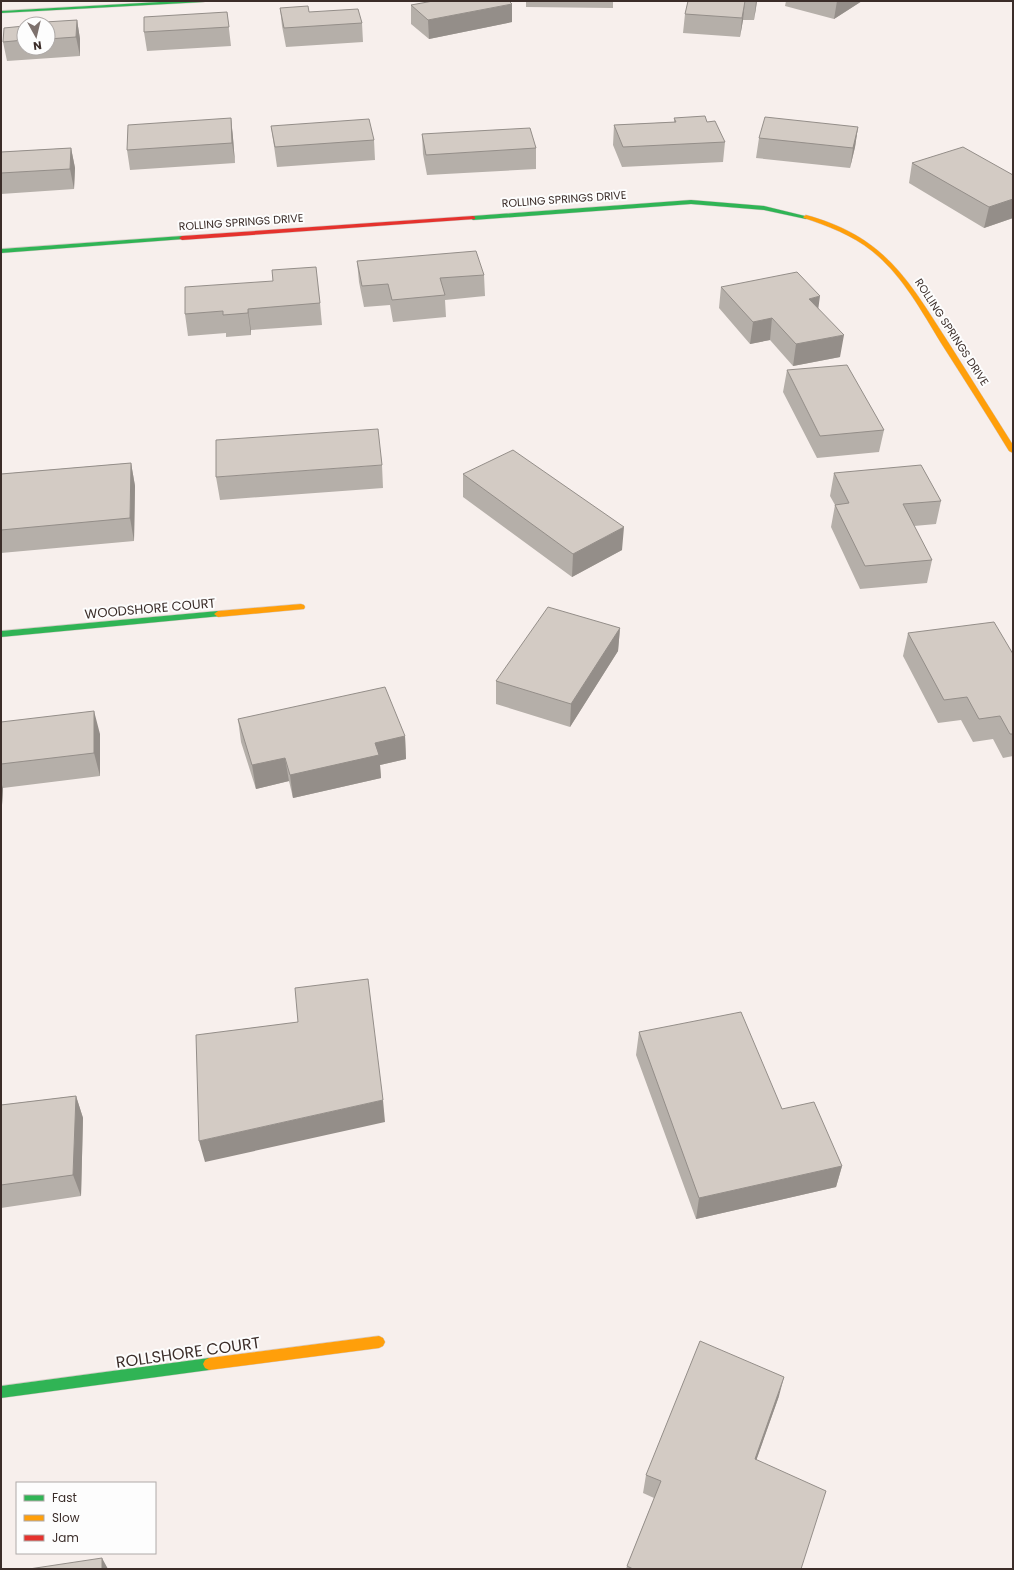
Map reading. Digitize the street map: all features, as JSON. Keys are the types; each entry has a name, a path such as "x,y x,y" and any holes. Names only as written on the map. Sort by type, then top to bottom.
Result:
{"street":[{"path":"1,12 204,1"},
{"name":"ROLLING SPRINGS DRIVE","path":"1,251 691,202 739,204 779,210 826,223 876,250 890,263 912,288 1013,451"},
{"name":"WOODSHORE COURT","path":"1,634 301,607"},
{"name":"ROLLSHORE COURT","path":"1,1392 379,1342"}],"building":[{"path":"433,1 509,1 512,4 428,20 411,5"},
{"path":"688,1 745,1 742,18 685,14"},
{"path":"308,6 309,12 358,9 362,23 284,28 280,8"},
{"path":"227,12 229,27 144,32 144,17"},
{"path":"77,20 76,37 56,38 56,21"},
{"path":"16,27 16,41 3,42 4,28"},
{"path":"705,116 707,122 715,121 725,142 623,147 614,125 676,122 674,118"},
{"path":"765,117 858,127 853,148 759,138"},
{"path":"231,118 232,143 127,150 128,125"},
{"path":"369,119 374,140 275,147 271,126"},
{"path":"530,128 536,148 426,155 422,134"},
{"path":"963,147 1013,175 1013,199 989,207 912,163"},
{"path":"71,148 70,169 1,173 1,152"},
{"path":"476,251 484,275 440,278 445,295 392,300 388,284 362,286 357,261"},
{"path":"316,267 320,303 248,309 248,313 223,315 223,311 185,314 185,287 273,281 272,270"},
{"path":"797,272 820,296 809,299 844,335 796,344 772,318 753,322 721,287"},
{"path":"847,365 884,430 820,436 787,370"},
{"path":"378,429 382,465 216,477 216,440"},
{"path":"513,450 624,527 573,554 463,474"},
{"path":"131,463 130,518 1,530 1,474"},
{"path":"921,465 941,501 903,504 932,560 865,566 835,505 849,503 834,473"},
{"path":"548,607 620,628 571,704 496,681"},
{"path":"994,622 1013,654 1013,734 1010,734 1000,716 979,719 967,697 944,700 908,633"},
{"path":"385,687 405,736 375,743 379,755 290,775 285,758 252,765 238,719"},
{"path":"94,711 94,753 1,764 1,722"},
{"path":"368,979 383,1100 199,1141 196,1035 298,1022 295,988"},
{"path":"741,1012 782,1109 814,1102 842,1166 699,1198 639,1032"},
{"path":"76,1096 73,1175 1,1185 1,1105"},
{"path":"700,1341 784,1377 755,1459 826,1491 801,1569 633,1569 627,1566 661,1481 646,1475"},
{"path":"102,1558 102,1569 29,1569"}],"traffic: fast":[{"path":"1,12 204,1"},
{"path":"473,218 691,202 764,208 806,217"},
{"path":"1,251 182,238"},
{"path":"1,634 218,614"},
{"path":"1,1392 209,1364"}],"traffic: slow":[{"path":"806,217 833,226 855,237 874,249 890,264 918,300 1013,451"},
{"path":"218,614 301,607"},
{"path":"209,1364 379,1342"}],"traffic: jam":[{"path":"182,238 473,218"}]}
